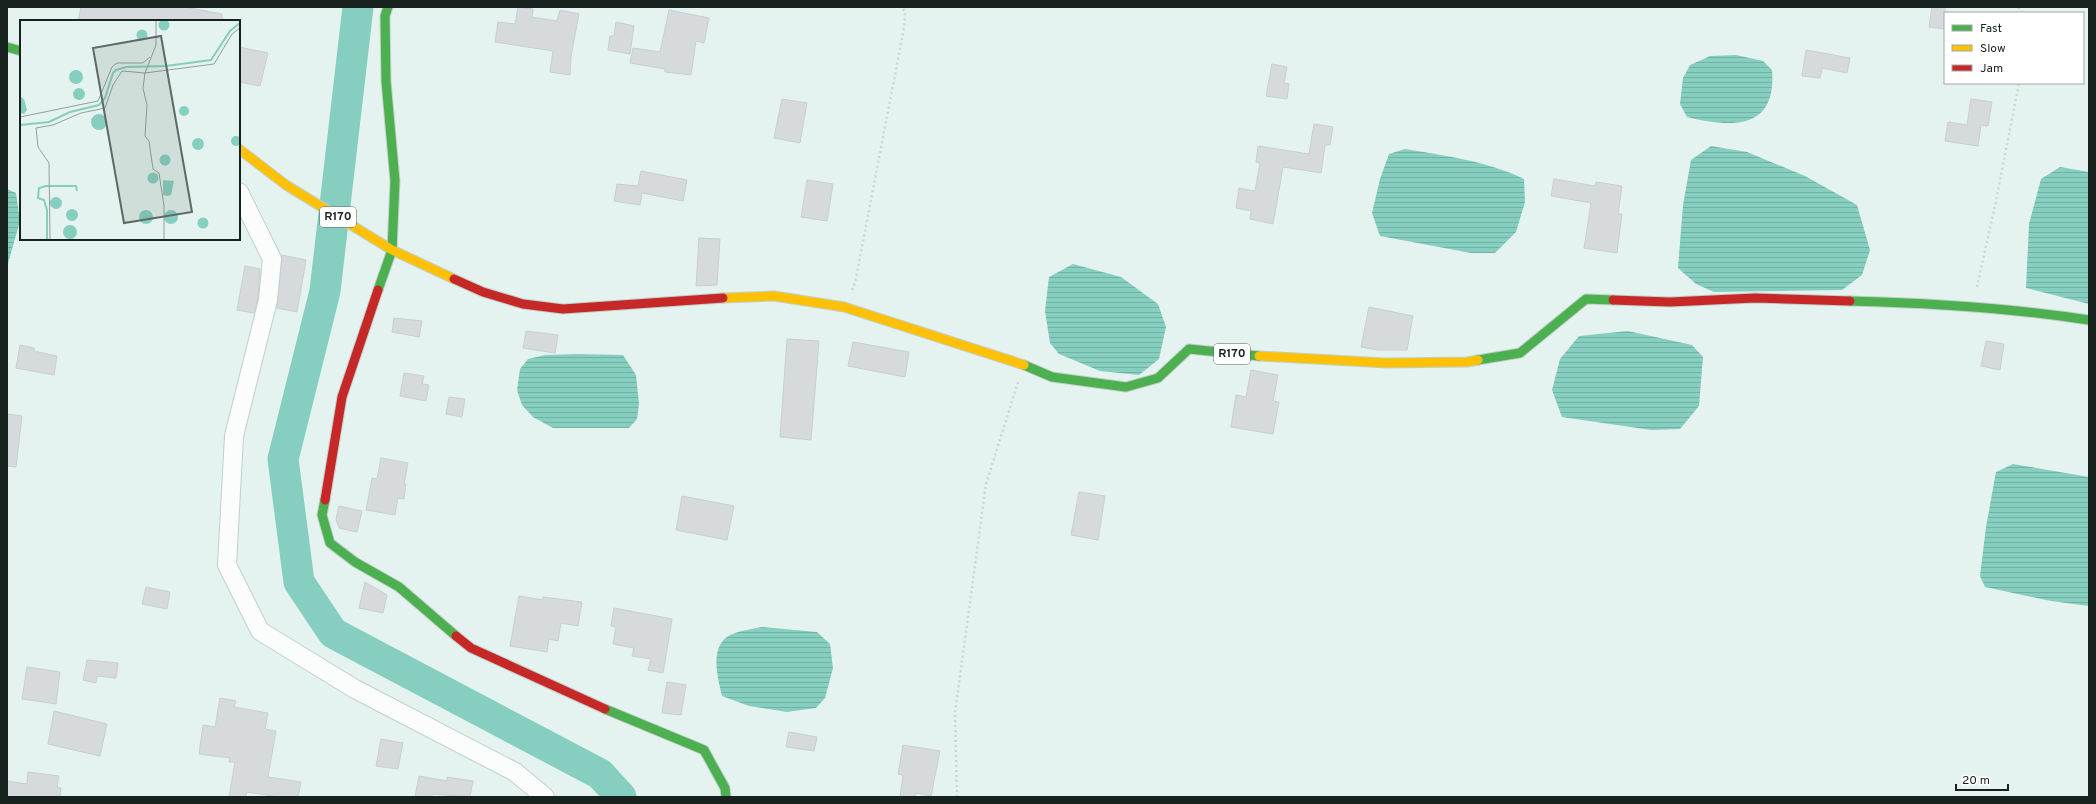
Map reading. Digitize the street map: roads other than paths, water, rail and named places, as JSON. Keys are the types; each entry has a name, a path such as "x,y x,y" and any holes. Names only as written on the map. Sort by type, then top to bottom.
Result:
{"main road":[{"path":"388,7 385,16 386,81 395,181 390,249 342,397 322,515 330,543 355,562 399,587 471,648 605,709 704,750 726,788 726,797"},
{"path":"7,47 20,51"},
{"name":"R170","path":"240,150 286,185 390,249 483,292 523,304 563,310 688,299 774,296 844,307 1024,365 1052,377 1126,387 1158,378 1189,349 1230,354 1386,363 1467,362 1520,353 1552,325 1586,299 1670,302 1762,298 1972,306 2038,312 2089,320"}],"street":[{"path":"240,194 272,259 268,300 234,436 227,565 260,631 355,689 515,772 545,797"}],"waterway":[{"path":"358,7 325,291 283,459 299,582 333,633 600,774 621,797"}]}
